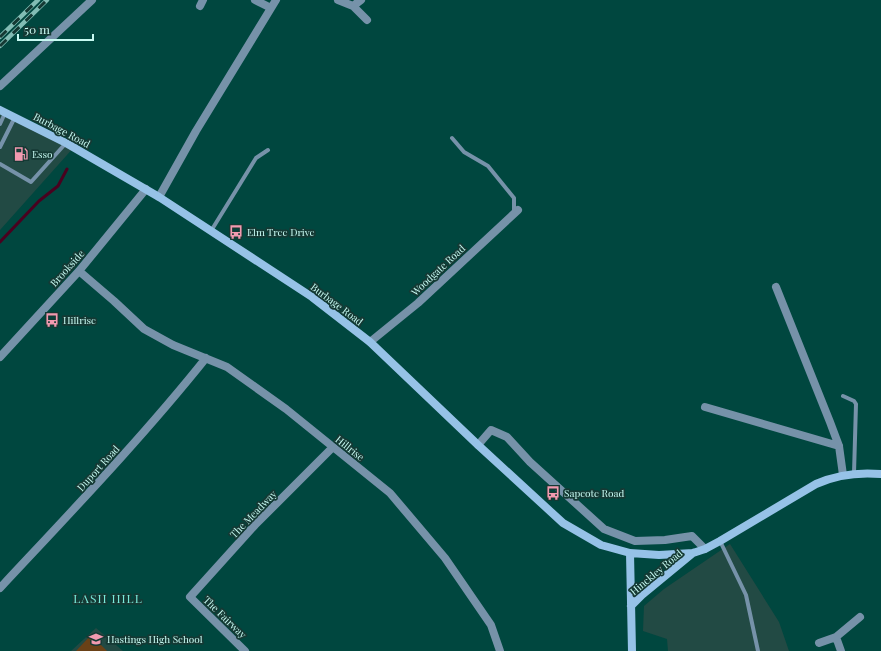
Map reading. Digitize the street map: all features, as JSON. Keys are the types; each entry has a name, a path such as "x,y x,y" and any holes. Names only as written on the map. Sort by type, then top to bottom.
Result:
{"main road":[{"name":"Burbage Road","path":"3,111 66,143 146,189 312,297 370,342 478,445 563,523 601,544 630,553"},
{"path":"630,553 659,555 693,553 706,549 816,484 828,479 854,473 881,474"},
{"name":"Hinckley Road","path":"630,553 632,651"},
{"name":"Hinckley Road","path":"631,606 642,595 693,553"}],"street":[{"path":"0,86 92,0"},
{"path":"255,0 270,8"},
{"path":"159,197 196,131 276,0"},
{"path":"338,0 353,6 367,20"},
{"path":"353,6 361,0"},
{"name":"Brookside","path":"0,357 79,271 146,189"},
{"name":"Woodgate Road","path":"370,342 418,303 516,211"},
{"name":"Hillrise","path":"79,271 144,329 173,345 228,367 286,409 390,493 445,558 491,625 500,651"},
{"path":"776,287 839,446 843,475"},
{"name":"Duport Road","path":"0,588 176,396 206,358"},
{"path":"705,407 839,446"},
{"path":"478,445 491,430 507,438 530,462 604,529 635,541 665,540 692,536 706,549"},
{"name":"The Meadway","path":"190,597 255,524 333,447"},
{"name":"The Fairway","path":"190,597 245,651"},
{"path":"819,643 836,637 860,617"},
{"path":"836,637 841,651"}],"lane":[{"path":"0,124 3,111"},
{"path":"0,147 16,117"},
{"path":"452,138 464,152 488,166 514,198 516,211"},
{"path":"0,164 31,182 66,143"},
{"path":"211,231 256,158 268,150"},
{"path":"843,396 854,400 856,404 854,473"},
{"path":"720,542 746,595 758,651"}],"shaded area":[{"path":"0,110 75,146 0,230"},
{"path":"730,544 779,622 789,651 668,651 667,639 643,631 644,606 664,589"},
{"name":"Hastings High School","path":"96,628 123,651 71,651"},
{"path":"91,635 107,651 76,651"}],"waterway":[{"path":"0,242 39,201 58,186 67,169"}],"railway":[{"path":"0,37 38,0"},
{"path":"0,46 47,0"}],"place":[{"name":"Esso","path":"21,154"},
{"name":"Elm Tree Drive","path":"236,232"},
{"name":"Hillrise","path":"52,320"},
{"name":"Sapcote Road","path":"553,493"},
{"name":"Hastings High School","path":"96,639"}],"district":[{"name":"LASH HILL","path":"108,599"}]}
